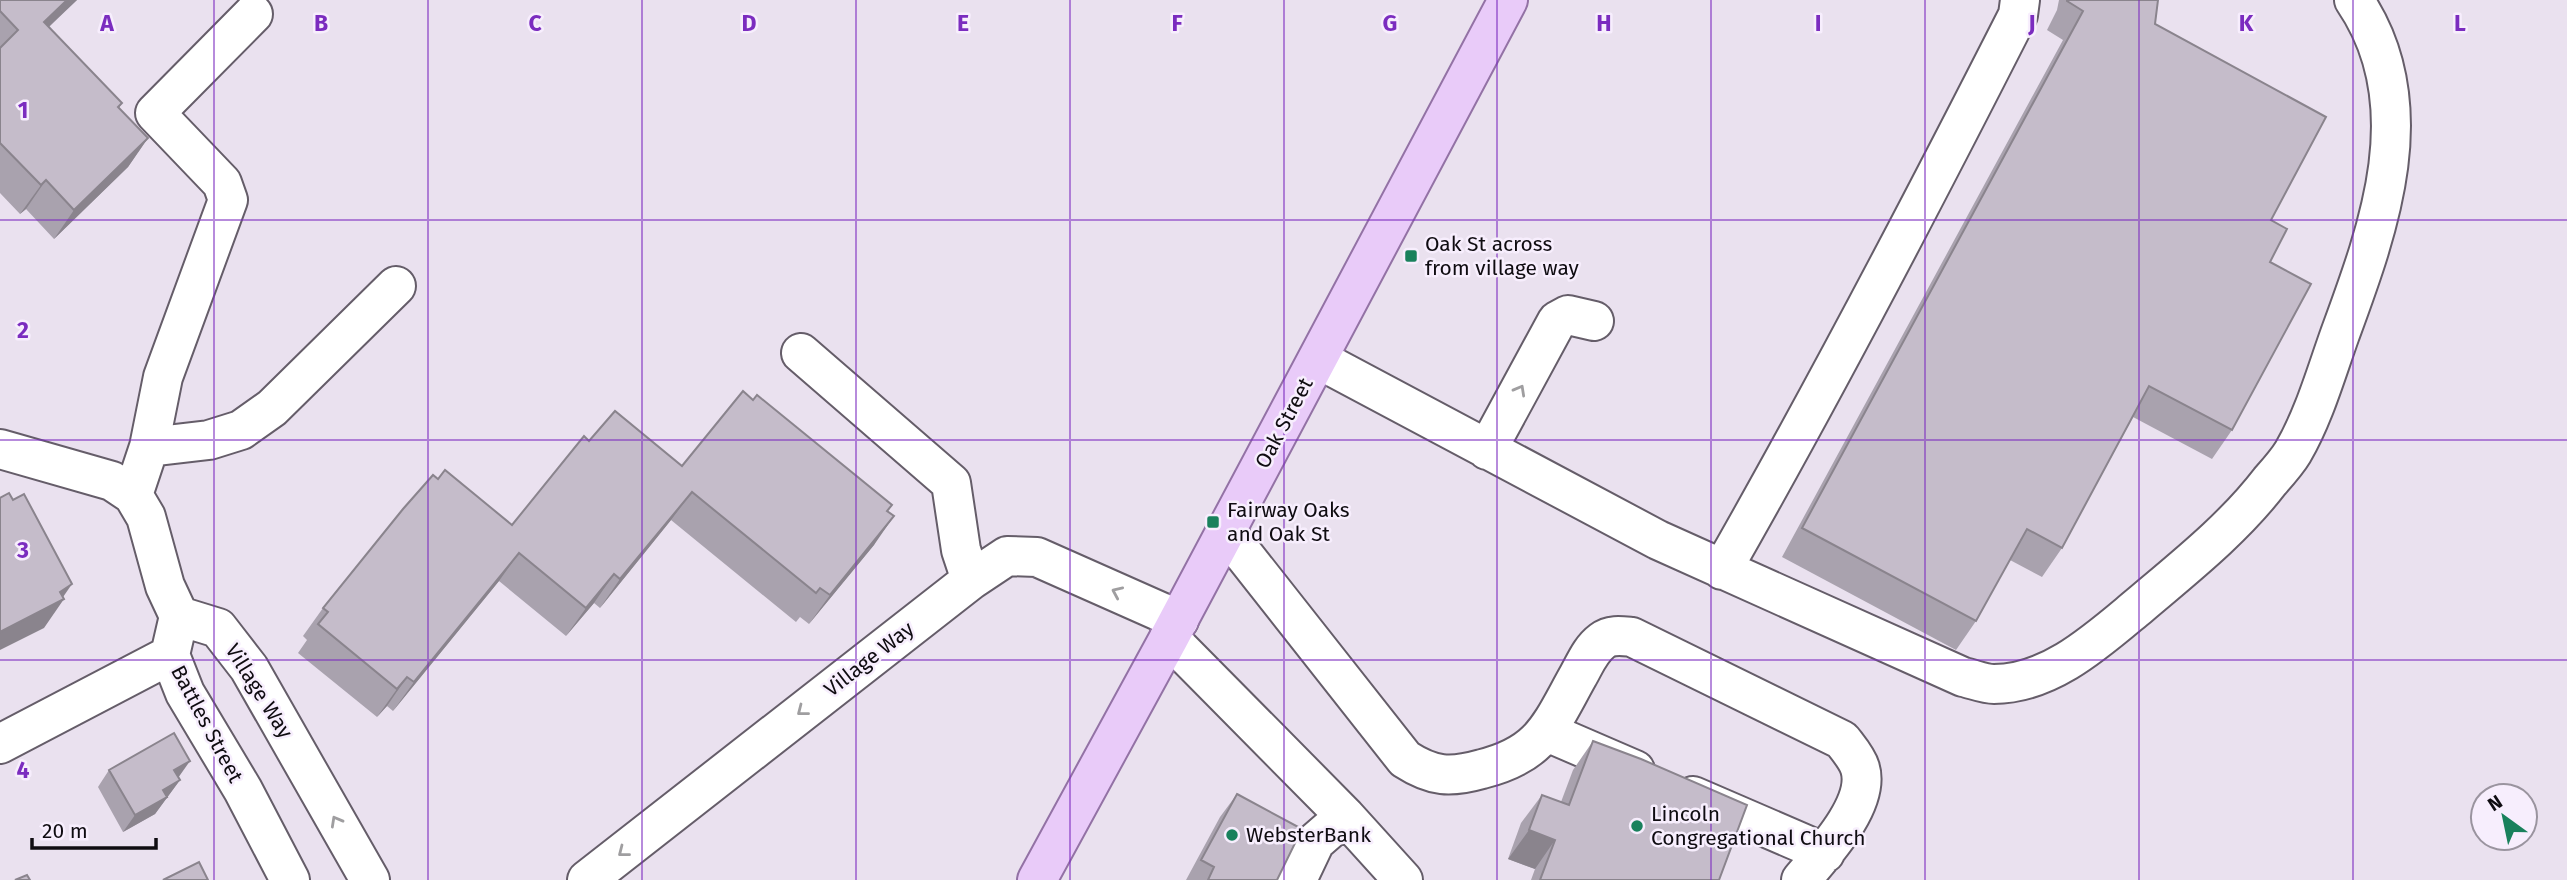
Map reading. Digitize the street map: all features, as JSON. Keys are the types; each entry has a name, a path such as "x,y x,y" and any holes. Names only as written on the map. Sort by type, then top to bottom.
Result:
{"main road":[{"name":"Oak Street","path":"1037,880 1226,532 1508,0"}],"street":[{"path":"1722,570 1789,453 1912,225 2018,15 2020,0"},
{"path":"1318,359 1658,540 1963,677 1994,684 2048,673 2133,611 2216,541 2250,508 2292,453 2312,411 2370,247 2387,187 2392,118 2385,71 2372,33 2354,0"},
{"path":"133,495 149,447 163,377 228,200 222,183 155,113 253,14"},
{"path":"149,447 209,440 241,430 272,408 396,286"},
{"path":"1487,450 1557,321 1568,315 1594,321"},
{"path":"801,353 951,482 961,550 971,580"},
{"path":"0,449 112,481 133,495 146,517 165,586 179,617"},
{"path":"1226,532 1405,759 1420,769 1437,776 1466,774 1504,764 1527,750 1546,732 1592,650 1604,639 1614,635 1632,637 1842,740 1860,769 1855,808 1834,842 1813,866 1546,732"},
{"name":"Village Way","path":"587,880 971,580 1007,556 1037,557 1174,629"},
{"name":"Village Way","path":"179,617 218,628 249,668 370,880"},
{"name":"Battles Street","path":"179,617 170,654 186,693 243,790 289,880"},
{"path":"1174,629 1403,880"},
{"path":"0,744 170,654"},
{"path":"1297,880 1315,842 1345,816"}],"building":[{"path":"0,0 67,0 44,22 122,103 118,107 148,138 74,210 46,180 41,185 0,143 0,48 18,30 0,11"},
{"path":"2067,0 2158,0 2155,24 2326,117 2271,220 2287,229 2270,262 2311,284 2232,430 2149,386 2062,548 2027,529 1976,621 1802,528 2083,11"},
{"path":"743,391 753,400 757,395 892,505 887,511 894,516 830,595 820,588 816,593 692,492 620,579 614,574 586,608 519,553 414,682 407,677 397,689 318,624 328,612 323,608 433,475 438,479 445,470 512,525 584,436 589,441 615,411 682,466"},
{"path":"9,493 13,500 24,494 72,584 60,592 64,599 0,632 0,498"},
{"path":"174,733 190,761 174,770 180,780 163,790 167,797 135,815 109,770"},
{"name":"Lincoln Congregational Church","path":"1593,741 1747,805 1719,880 1540,880 1555,840 1529,830 1542,795 1569,805"},
{"name":"WebsterBank","path":"1237,794 1302,829 1277,880 1208,880 1214,867 1201,860"},
{"path":"199,862 208,880 163,880"},
{"path":"27,875 30,880 15,880"}],"place":[{"name":"Oak St across from village way","path":"1411,256"},
{"name":"Fairway Oaks and Oak St","path":"1213,522"},
{"name":"Lincoln Congregational Church","path":"1637,826"},
{"name":"WebsterBank","path":"1232,835"}]}
